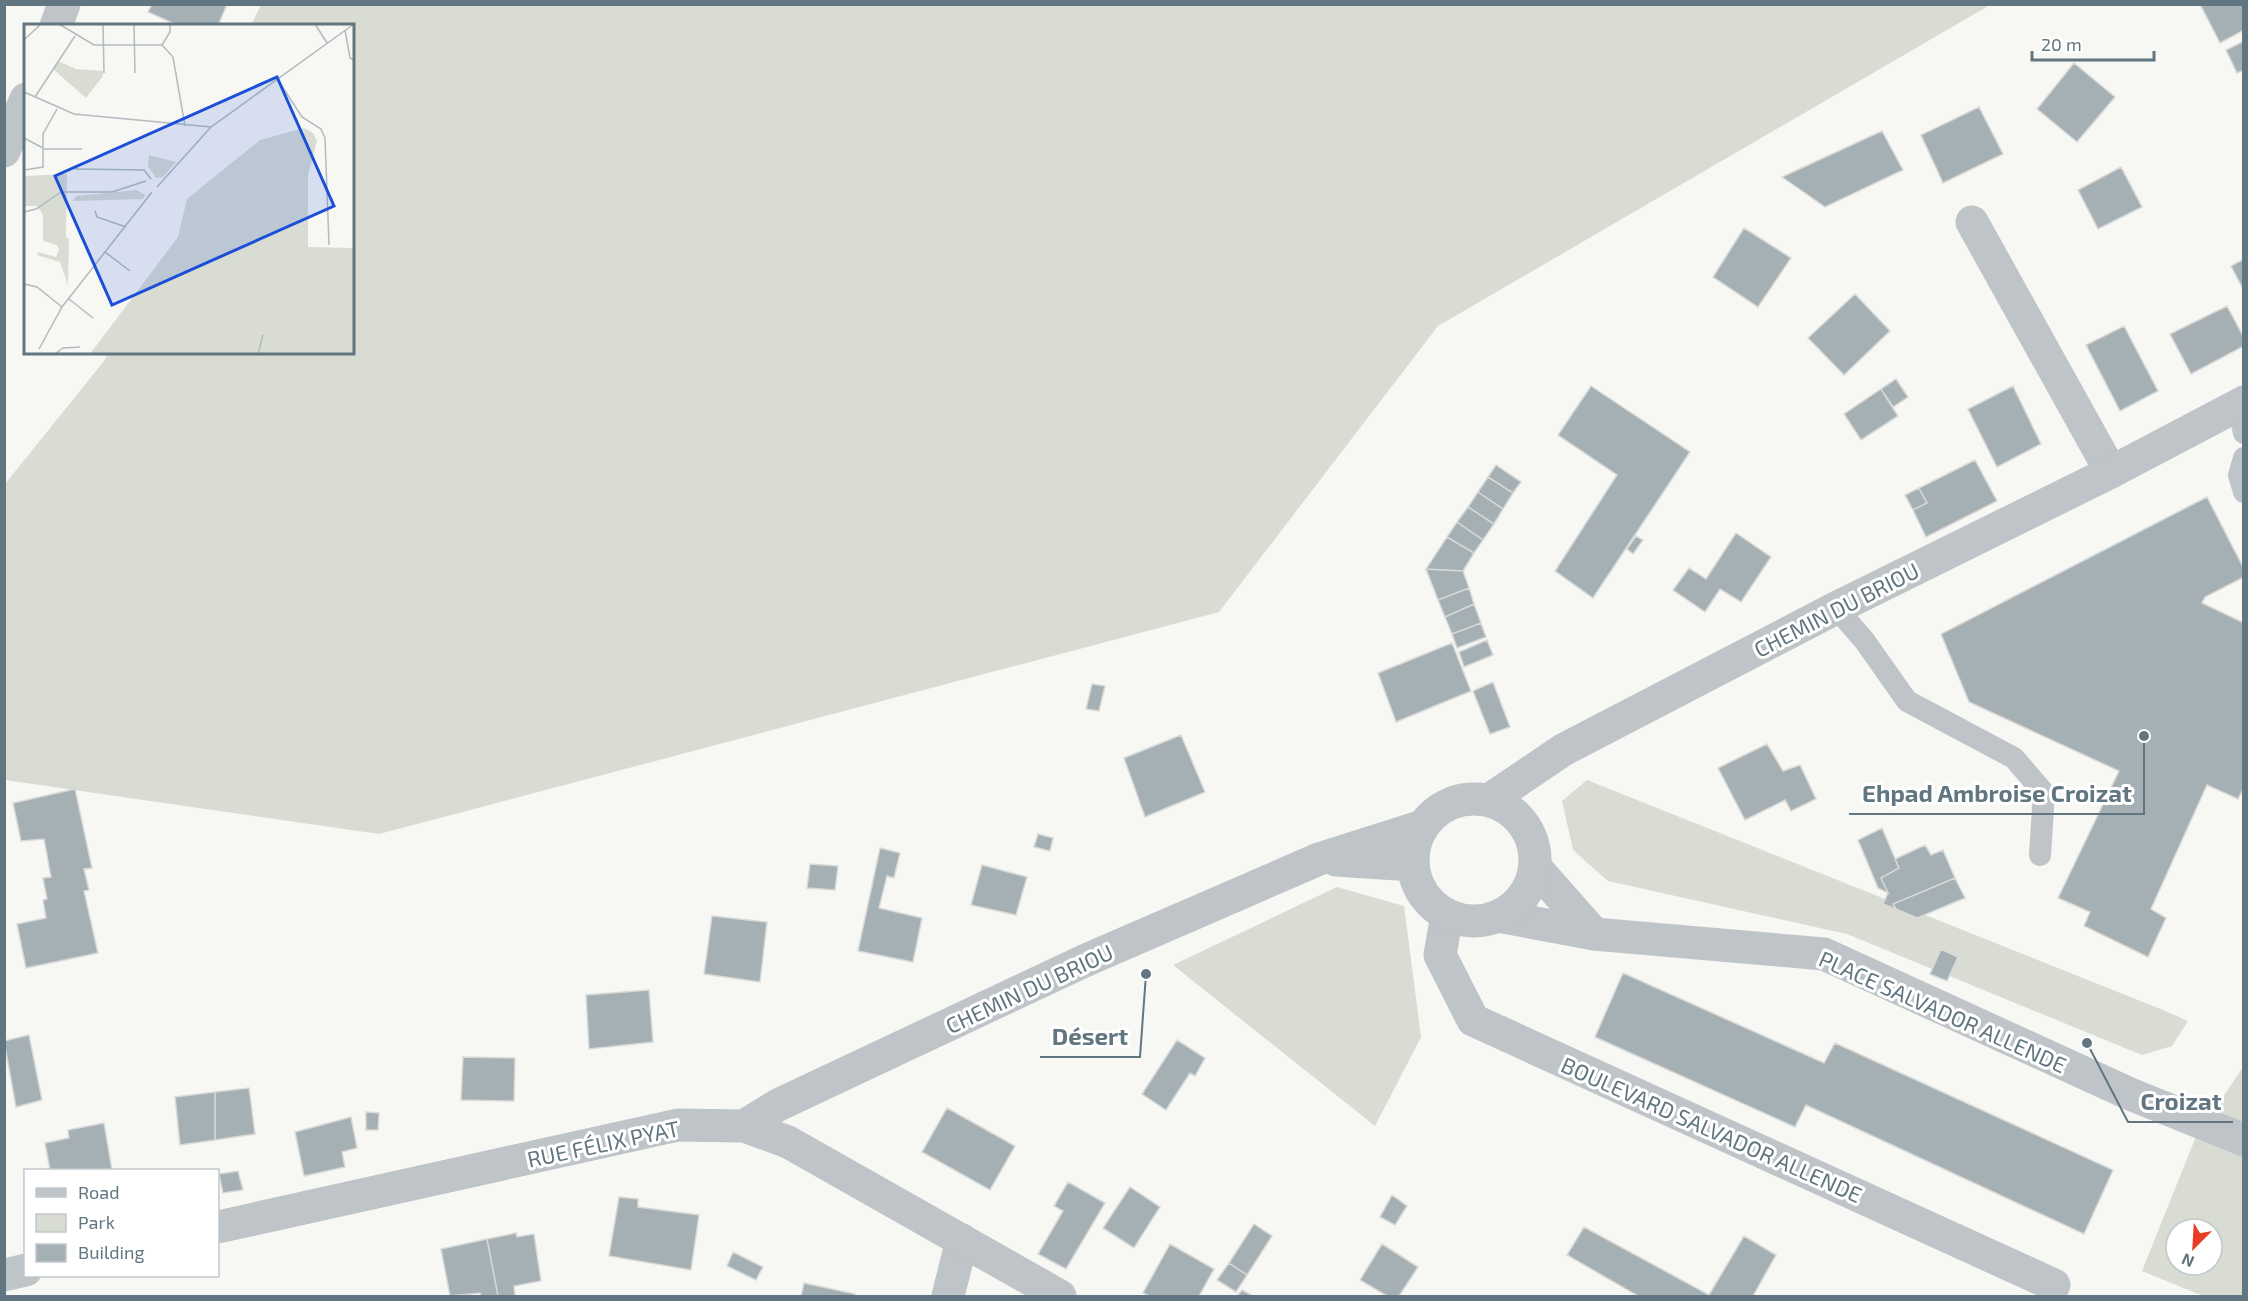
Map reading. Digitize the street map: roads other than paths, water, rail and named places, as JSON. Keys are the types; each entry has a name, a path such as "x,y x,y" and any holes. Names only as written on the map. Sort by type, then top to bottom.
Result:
{"street":[{"path":"57,24 64,4"},
{"path":"4,151 24,104"},
{"path":"1972,222 2111,472"},
{"name":"CHEMIN DU BRIOU","path":"1489,800 1563,750 1836,608 2111,472 2242,413"},
{"path":"1521,820 1563,750"},
{"path":"1470,799 1489,800 1507,808 1521,820 1530,835 1535,867 1529,888 1516,905 1498,916 1481,921 1464,920 1448,915 1430,903 1418,885 1413,865 1414,844 1423,826 1436,811 1452,802 1470,799"},
{"name":"CHEMIN DU BRIOU","path":"744,1126 778,1105 1084,961 1319,859 1423,826"},
{"name":"CHEMIN DU BRIOU","path":"1319,859 1413,865"},
{"path":"1535,867 1593,934"},
{"name":"BOULEVARD SALVADOR ALLENDE","path":"1448,915 1440,955 1473,1020 2054,1285"},
{"path":"1498,916 1593,934"},
{"name":"PLACE SALVADOR ALLENDE","path":"1593,934 1824,954 2130,1094 2244,1140"},
{"name":"RUE FÉLIX PYAT","path":"219,1227 678,1125 744,1126 788,1142 1060,1296"},
{"path":"948,1296 962,1240"},
{"path":"4,1275 24,1270"}],"lane":[{"path":"2244,458 2239,475 2244,492"},
{"path":"1836,608 1864,640 1906,701 2014,758 2044,793 2040,855"}],"place":[{"name":"Ehpad Ambroise Croizat","path":"2144,736"},
{"name":"Désert","path":"1146,974"},
{"name":"Croizat","path":"2087,1043"}]}
